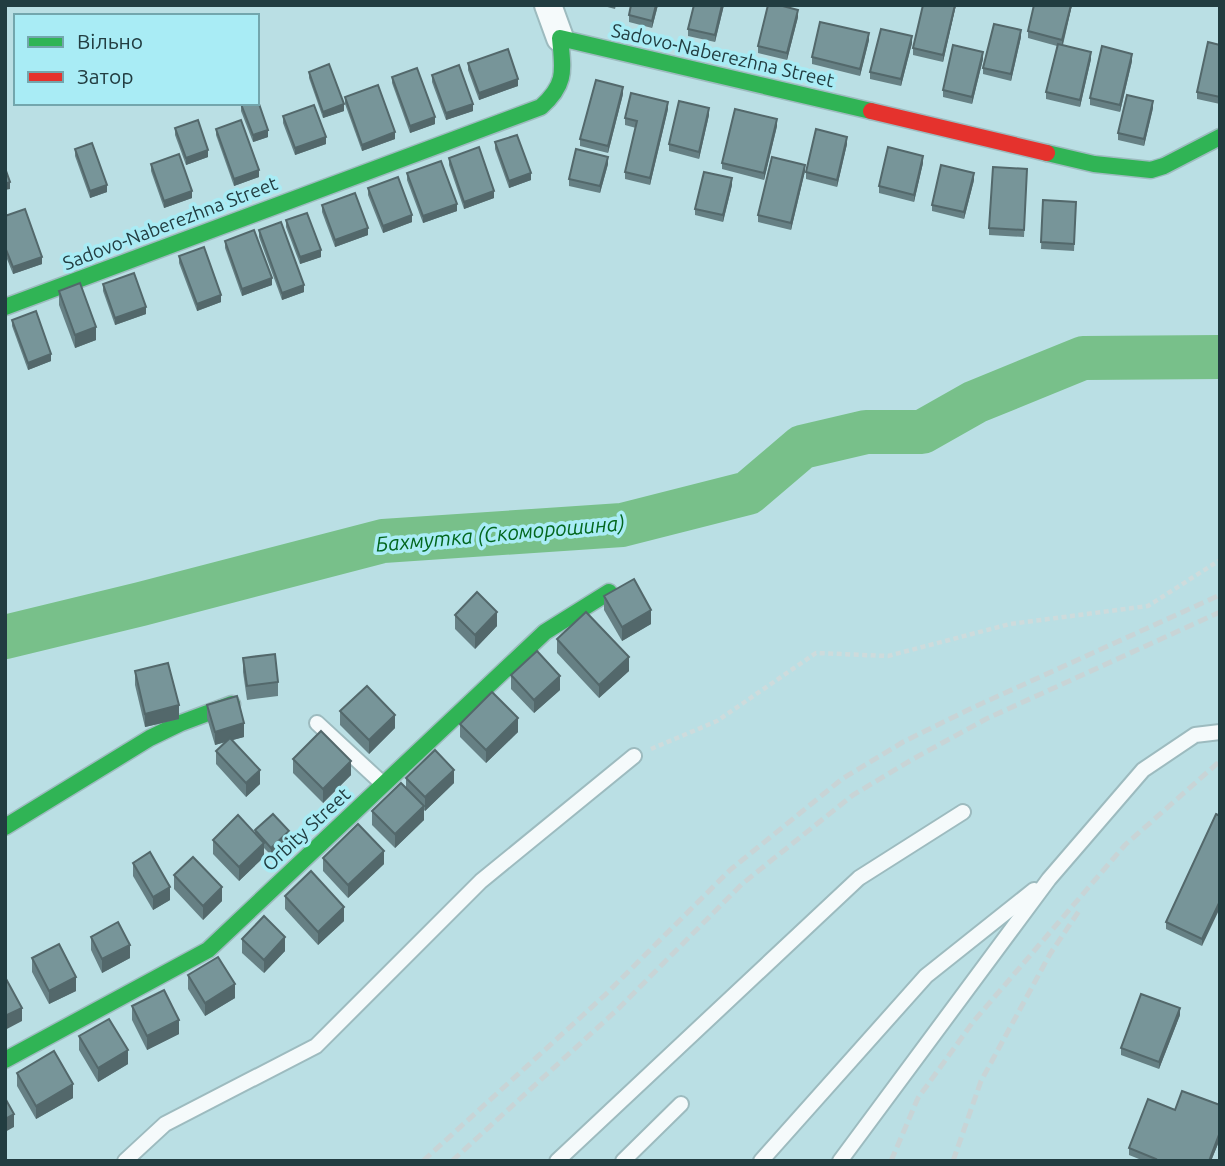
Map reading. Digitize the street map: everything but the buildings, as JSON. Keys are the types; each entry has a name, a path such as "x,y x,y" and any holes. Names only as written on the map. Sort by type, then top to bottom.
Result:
{"street":[{"path":"548,5 560,38"},
{"name":"Sadovo-Naberezhna Street","path":"5,307 541,107 557,95 563,80 560,38 1094,164 1151,170 1220,137"},
{"name":"Orbity Street","path":"5,1060 208,950 545,632 609,592"},
{"path":"5,827 150,738 232,704"}],"lane":[{"path":"562,66 594,46"},
{"path":"317,723 383,785"},
{"path":"840,1161 1049,879 1143,770 1195,734 1220,732"},
{"path":"125,1161 165,1124 316,1046 481,881 634,756"},
{"path":"556,1161 859,878 963,812"},
{"path":"761,1161 926,976 1049,879"},
{"path":"623,1161 681,1104"}],"path":[{"path":"634,756 717,721 816,653 888,656 1010,624 1148,606 1220,559"}],"waterway":[{"name":"Бахмутка (Скоморошина)","path":"5,637 383,541 622,525 748,493 802,447 866,432 922,432 975,402 1083,358 1220,357"}],"railway":[{"path":"423,1161 605,995 730,870 842,779 903,742 972,708 1220,595"},
{"path":"452,1161 618,1009 742,884 853,795 986,719 1220,612"},
{"path":"891,1161 918,1098 973,1022 1125,845 1220,761"},
{"path":"953,1161 981,1081 1050,954 1079,911"}],"traffic: fast":[{"path":"5,307 541,107 555,91 561,76 560,38 871,111"},
{"path":"1047,153 1094,164 1151,170 1220,137"},
{"path":"5,1060 208,950 545,632 609,592"},
{"path":"5,827 150,738 232,704"}],"traffic: jam":[{"path":"871,111 1047,153"}]}
